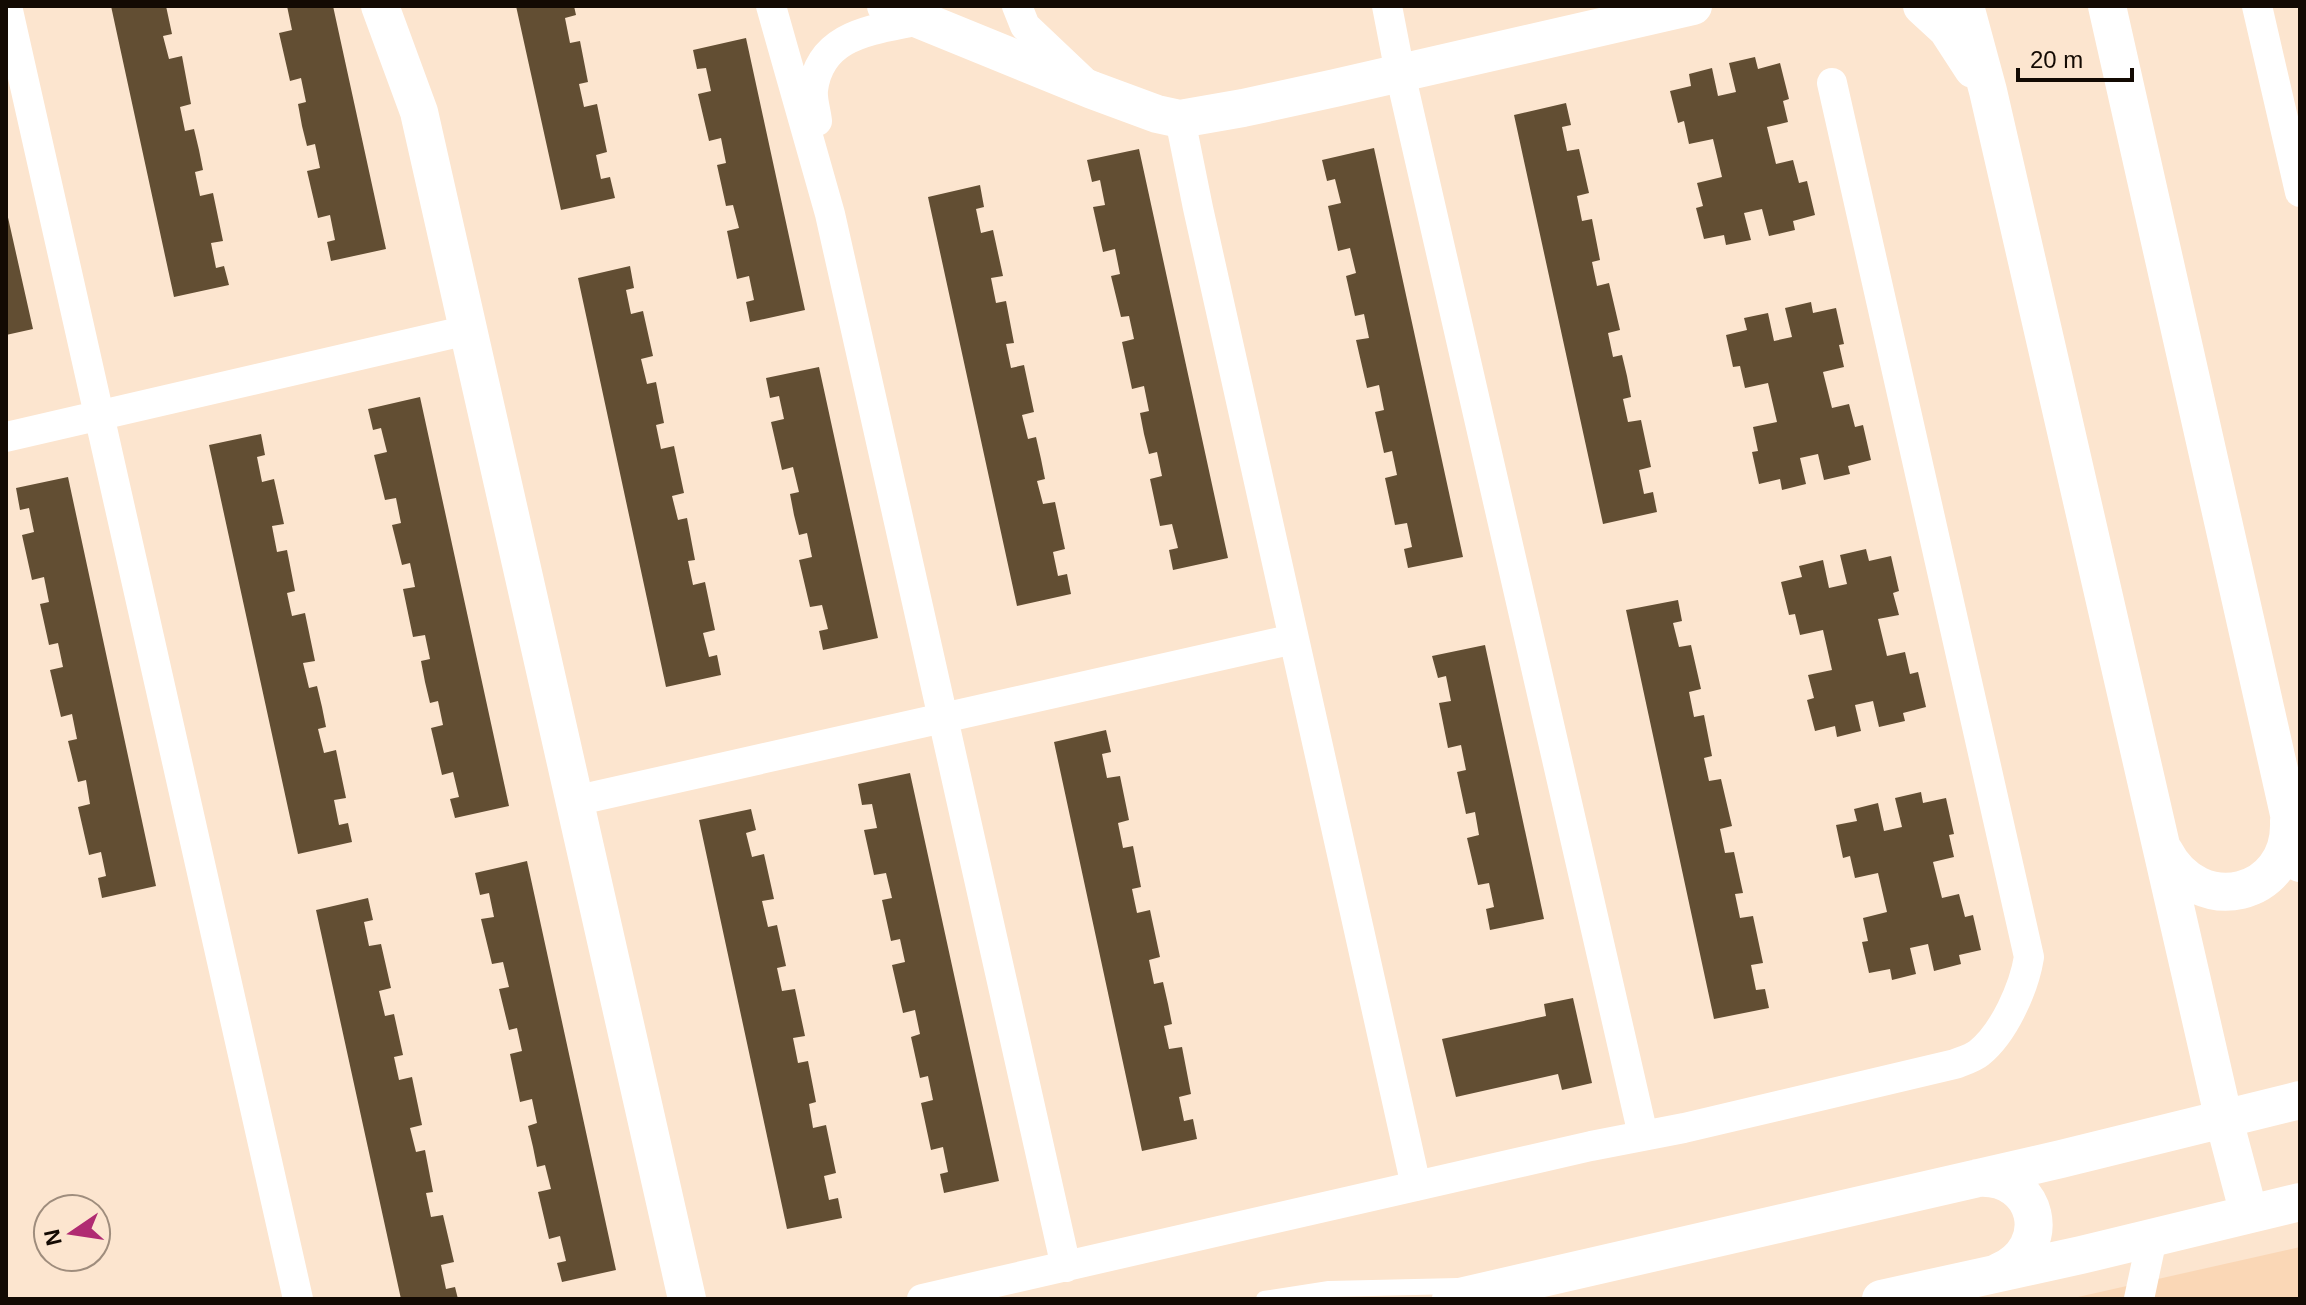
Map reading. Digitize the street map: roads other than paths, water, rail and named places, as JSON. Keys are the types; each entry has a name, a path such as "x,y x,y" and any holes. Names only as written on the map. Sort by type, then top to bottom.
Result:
{"street":[{"path":"7,6 298,1299"},
{"path":"380,6 419,112 687,1299"},
{"path":"406,6 418,55 419,112"},
{"path":"771,6 830,214 1066,1267"},
{"path":"1017,6 1025,26 1092,90"},
{"path":"1387,6 1643,1135"},
{"path":"830,214 813,92 820,65 837,43 903,13 1092,90 1157,114 1180,119 1243,108 1693,6"},
{"path":"1922,6 1947,29 1988,91"},
{"path":"1965,6 1988,91 2224,1120 2249,1214"},
{"path":"2107,6 2300,863"},
{"path":"2120,61 2127,6"},
{"path":"2257,6 2300,192"},
{"path":"922,1299 1955,1064 1978,1054 1996,1034 2026,979 2029,957 1832,83"},
{"path":"1180,119 1416,1186"},
{"path":"6,437 468,330"},
{"path":"574,801 1294,639"},
{"path":"2161,845 2170,864 2186,880 2206,890 2228,892 2250,887 2269,876 2283,859 2290,837 2289,813"},
{"path":"1451,1299 2300,1100"},
{"path":"1977,1178 1993,1177 2008,1182 2021,1193 2030,1207 2034,1223 2032,1239 2025,1254 2013,1266 1996,1274"},
{"path":"1881,1299 2300,1202"},
{"path":"2139,1299 2152,1238"}],"lane":[{"path":"1264,1299 1329,1289 1512,1285"}]}
